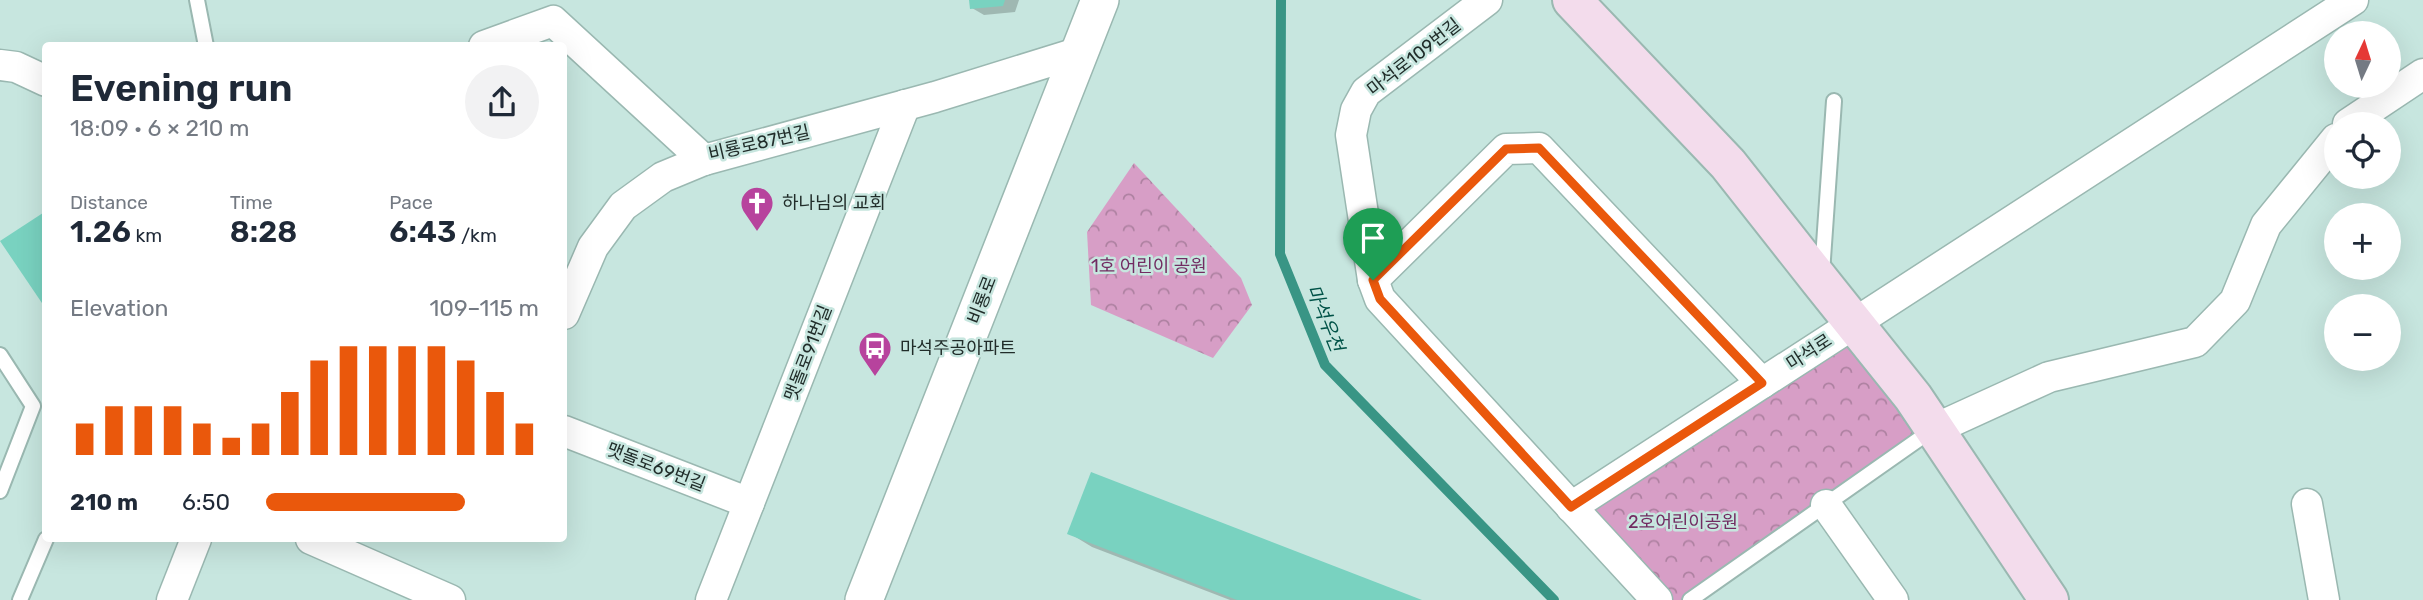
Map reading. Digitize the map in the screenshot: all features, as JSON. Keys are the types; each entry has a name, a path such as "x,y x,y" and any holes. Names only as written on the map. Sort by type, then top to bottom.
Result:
{"main road":[{"path":"1572,0 1728,164 1854,322 1913,397 2049,600"}],"street":[{"name":"비룡로","path":"864,600 1100,0"},
{"name":"마석로109번길","path":"1487,0 1366,92 1356,110 1351,135 1373,280 1380,299 1657,600"},
{"name":"마석로","path":"1571,507 2353,0"},
{"name":"비룡로87번길","path":"491,42 547,11 704,160 905,105 1080,52"},
{"path":"0,65 16,68 42,79"},
{"path":"2366,112 2423,74"},
{"name":"맷돌로91번길","path":"711,600 905,105"},
{"path":"1373,280 1506,149 1539,148 1762,383"},
{"path":"1935,429 2049,377 2195,342 2235,301 2266,225 2324,154"},
{"path":"567,307 593,247 623,206 663,177 704,160"},
{"name":"맷돌로69번길","path":"567,432 749,503"},
{"path":"2307,504 2323,600"},
{"path":"1826,505 1893,600"},
{"path":"172,600 195,542"},
{"path":"316,542 389,588 450,600"}],"lane":[{"path":"197,0 205,42"},
{"path":"1821,282 1833,101"},
{"path":"0,355 33,407 0,491"},
{"path":"1690,600 1935,429"},
{"path":"20,600 45,542"}],"green space":[{"name":"1호 어린이 공원","path":"1134,163 1241,278 1252,305 1213,358 1091,305 1087,232"},
{"name":"2호어린이공원","path":"1857,341 1919,419 1915,435 1682,600 1664,600 1591,520 1595,503 1841,342"}],"building":[{"path":"969,0 1005,0 1003,6 970,9"},
{"path":"42,214 42,303 0,241"},
{"path":"1091,472 1422,600 1237,600 1067,534"}],"waterway":[{"name":"마석우천","path":"1281,0 1280,254 1325,365 1554,600"}],"place":[{"name":"하나님의 교회","path":"757,233"},
{"name":"마석주공아파트","path":"875,378"}],"route":[{"path":"1539,148 1762,383 1571,507 1380,299 1373,280 1506,149 1539,148"}]}
